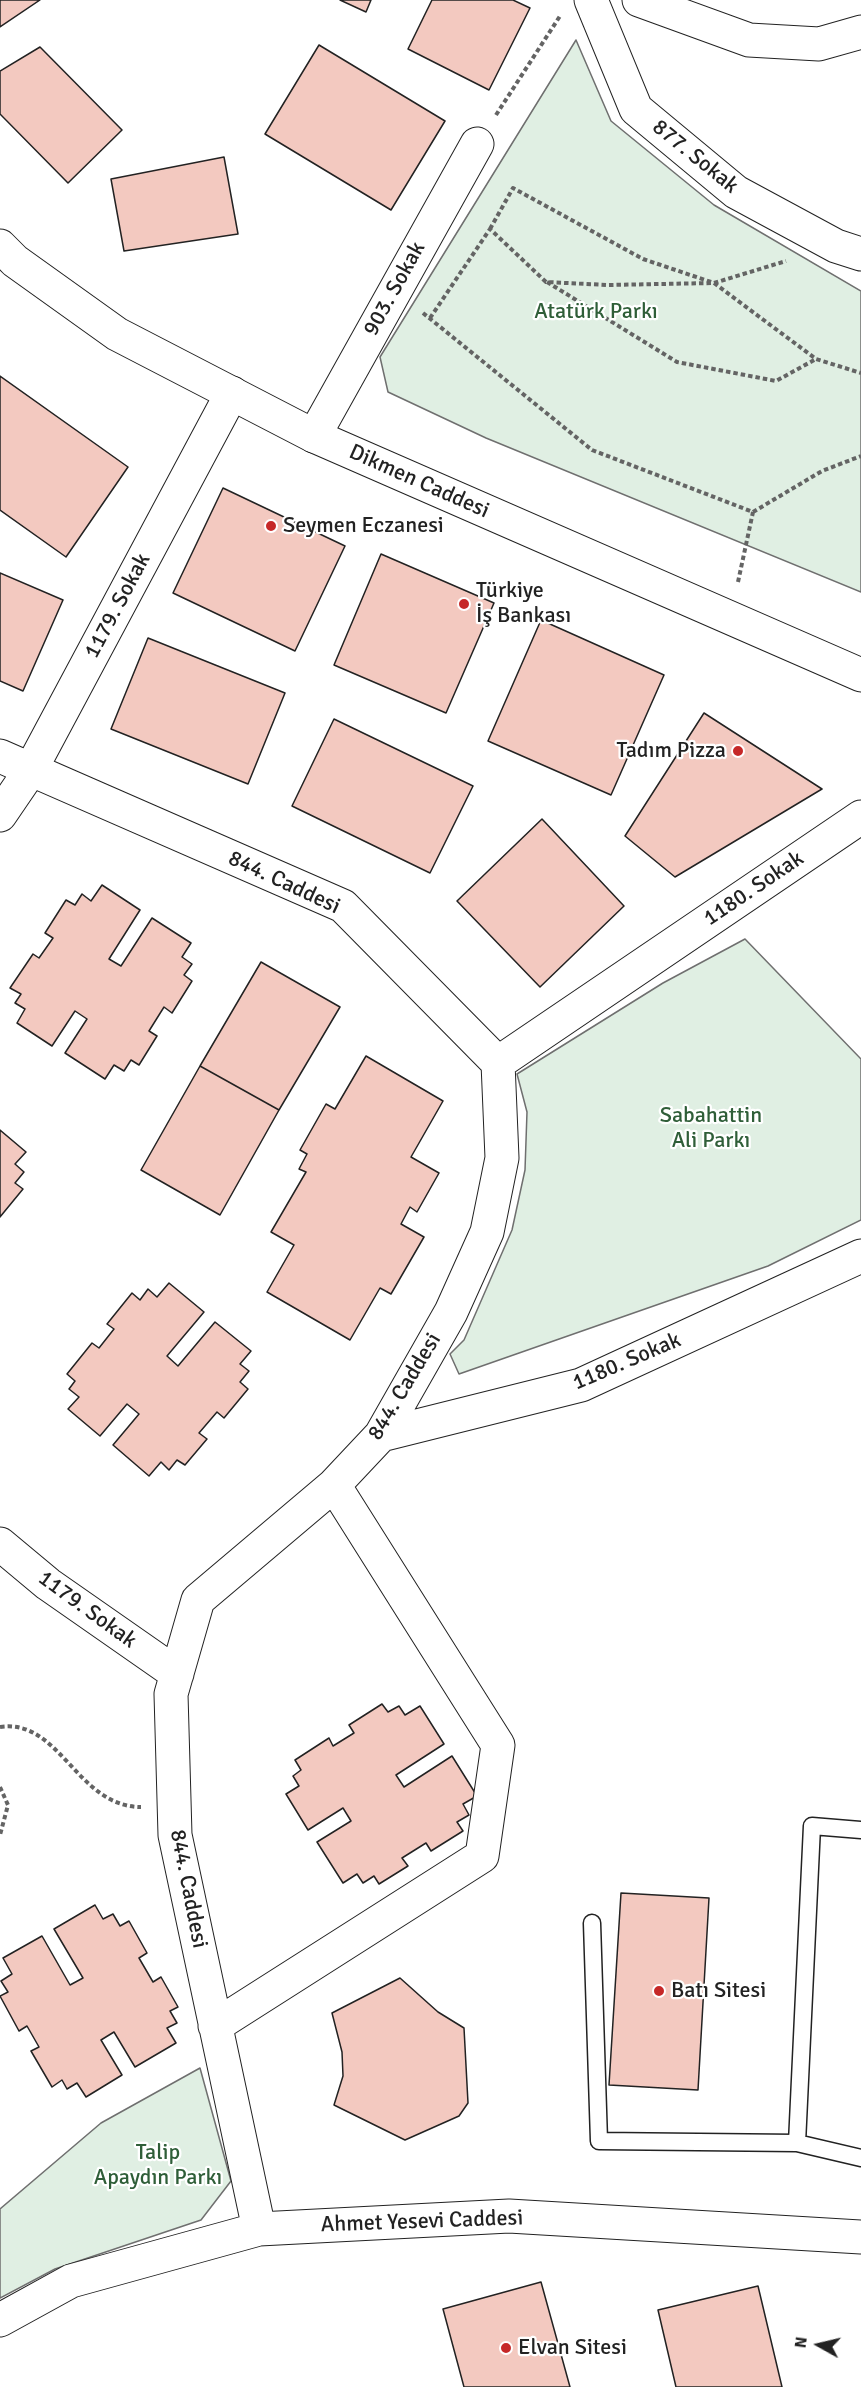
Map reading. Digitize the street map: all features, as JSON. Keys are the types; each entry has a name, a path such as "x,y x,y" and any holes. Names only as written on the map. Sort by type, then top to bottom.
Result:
{"street":[{"path":"651,2 748,40 819,44 861,32"},
{"name":"877. Sokak","path":"578,5 636,109 736,192 848,250"},
{"name":"903. Sokak","path":"314,436 477,144"},
{"name":"Dikmen Caddesi","path":"0,246 15,261 117,334 314,436 861,675"},
{"name":"1179. Sokak","path":"0,815 30,771 232,393"},
{"name":"844. Caddesi","path":"0,756 343,906 498,1063 502,1158 487,1232 451,1312 381,1435 334,1485 198,1600 171,1694 175,1835 259,2229"},
{"name":"1180. Sokak","path":"498,1063 861,817"},
{"name":"1180. Sokak","path":"381,1435 580,1385 861,1256"},
{"path":"215,2026 482,1856 498,1745 334,1485"},
{"name":"1179. Sokak","path":"0,1544 48,1584 177,1674"},
{"name":"Ahmet Yesevi Caddesi","path":"0,2320 71,2281 259,2229 509,2216 861,2236"}],"lane":[{"path":"797,2144 812,1826 861,1830"},
{"path":"592,1923 599,2141 797,2144 861,2158"}],"path":[{"path":"477,144 578,5"},
{"path":"430,318 490,229 513,188 643,259 714,283 816,359 861,373"},
{"path":"490,229 546,282 677,362 776,381 816,359"},
{"path":"546,282 607,285 714,283 848,250"},
{"path":"393,291 430,318 592,450 753,512"},
{"path":"730,617 753,512 822,471 861,456"},
{"path":"0,1726 20,1726 39,1734 98,1795 131,1807 174,1807"},
{"path":"0,1787 8,1805 0,1835"}],"green space":[{"name":"Atatürk Parkı","path":"576,40 611,121 714,205 861,291 861,592 486,438 388,392 380,357"},
{"name":"Sabahattin Ali Parkı","path":"745,939 861,1059 861,1220 768,1266 459,1374 450,1354 464,1340 512,1230 525,1170 527,1112 517,1074 663,983"},
{"name":"Talip Apaydın Parkı","path":"200,2068 231,2181 201,2220 55,2269 0,2298 0,2209 101,2123"}],"building":[{"path":"0,0 40,0 0,27"},
{"path":"340,0 371,0 366,12"},
{"path":"432,0 513,0 530,8 489,90 408,49"},
{"path":"319,45 445,121 391,210 265,134"},
{"path":"40,47 122,130 68,183 0,114 0,71"},
{"path":"224,157 238,234 124,251 111,179"},
{"path":"0,376 128,467 66,557 0,510"},
{"path":"223,488 345,546 295,651 173,593"},
{"path":"381,554 494,603 446,713 334,665"},
{"path":"0,573 63,600 23,691 0,681"},
{"path":"541,620 664,675 611,795 488,741"},
{"path":"148,638 285,693 248,784 111,729"},
{"path":"704,713 822,789 675,877 625,836"},
{"path":"334,719 473,786 430,873 292,806"},
{"path":"542,819 624,906 540,987 457,901"},
{"path":"102,885 140,910 109,959 121,966 152,918 191,943 182,957 192,964 184,975 192,981 172,1013 164,1007 149,1031 157,1036 139,1065 131,1060 124,1071 114,1065 105,1079 65,1053 87,1019 75,1011 52,1046 17,1023 25,1009 15,1003 21,994 10,988 33,954 39,958 53,938 45,933 66,900 75,905 82,894 91,901"},
{"path":"261,962 340,1007 279,1110 200,1066"},
{"path":"366,1056 443,1101 411,1157 439,1173 417,1212 410,1207 401,1224 424,1237 391,1294 380,1288 350,1340 267,1292 294,1245 271,1232 306,1172 299,1169 307,1154 300,1150 326,1104 335,1109"},
{"path":"200,1066 279,1110 220,1215 141,1170"},
{"path":"0,1130 26,1152 15,1164 24,1172 15,1183 23,1189 0,1217"},
{"path":"169,1283 204,1312 167,1356 178,1366 215,1322 251,1351 240,1364 249,1371 240,1382 248,1389 224,1418 217,1412 199,1433 207,1439 185,1465 177,1460 169,1470 161,1462 149,1476 113,1445 139,1414 127,1404 100,1436 68,1409 79,1397 69,1389 75,1381 67,1374 92,1343 99,1348 114,1329 107,1324 132,1293 140,1300 148,1289 157,1297"},
{"path":"382,1704 388,1712 399,1706 405,1715 420,1706 444,1744 396,1775 404,1787 452,1756 477,1796 463,1804 469,1815 457,1822 463,1831 431,1851 426,1843 402,1858 408,1866 379,1884 374,1876 363,1883 357,1874 343,1883 317,1842 351,1821 343,1808 308,1830 286,1794 299,1786 293,1776 301,1770 295,1760 329,1738 333,1746 354,1733 349,1725"},
{"name":"Batı Sitesi","path":"621,1893 709,1898 698,2090 609,2085"},
{"path":"95,1905 103,1919 113,1914 120,1926 129,1921 147,1953 139,1958 153,1982 161,1977 178,2007 170,2011 177,2023 167,2028 176,2043 135,2067 114,2032 101,2040 122,2075 86,2097 77,2083 67,2089 62,2080 52,2087 31,2051 39,2047 27,2026 19,2031 0,1996 8,1992 1,1981 12,1974 3,1958 42,1936 70,1985 83,1978 54,1929"},
{"path":"400,1978 438,2012 464,2028 468,2103 459,2116 405,2140 334,2105 343,2076 342,2052 332,2013"},
{"name":"Elvan Sitesi","path":"541,2282 570,2387 464,2387 443,2309"},
{"path":"758,2286 782,2387 676,2387 658,2310"}],"place":[{"name":"Seymen Eczanesi","path":"271,526"},
{"name":"Türkiye İş Bankası","path":"464,604"},
{"name":"Tadım Pizza","path":"738,751"},
{"name":"Batı Sitesi","path":"659,1991"},
{"name":"Elvan Sitesi","path":"506,2348"}]}
